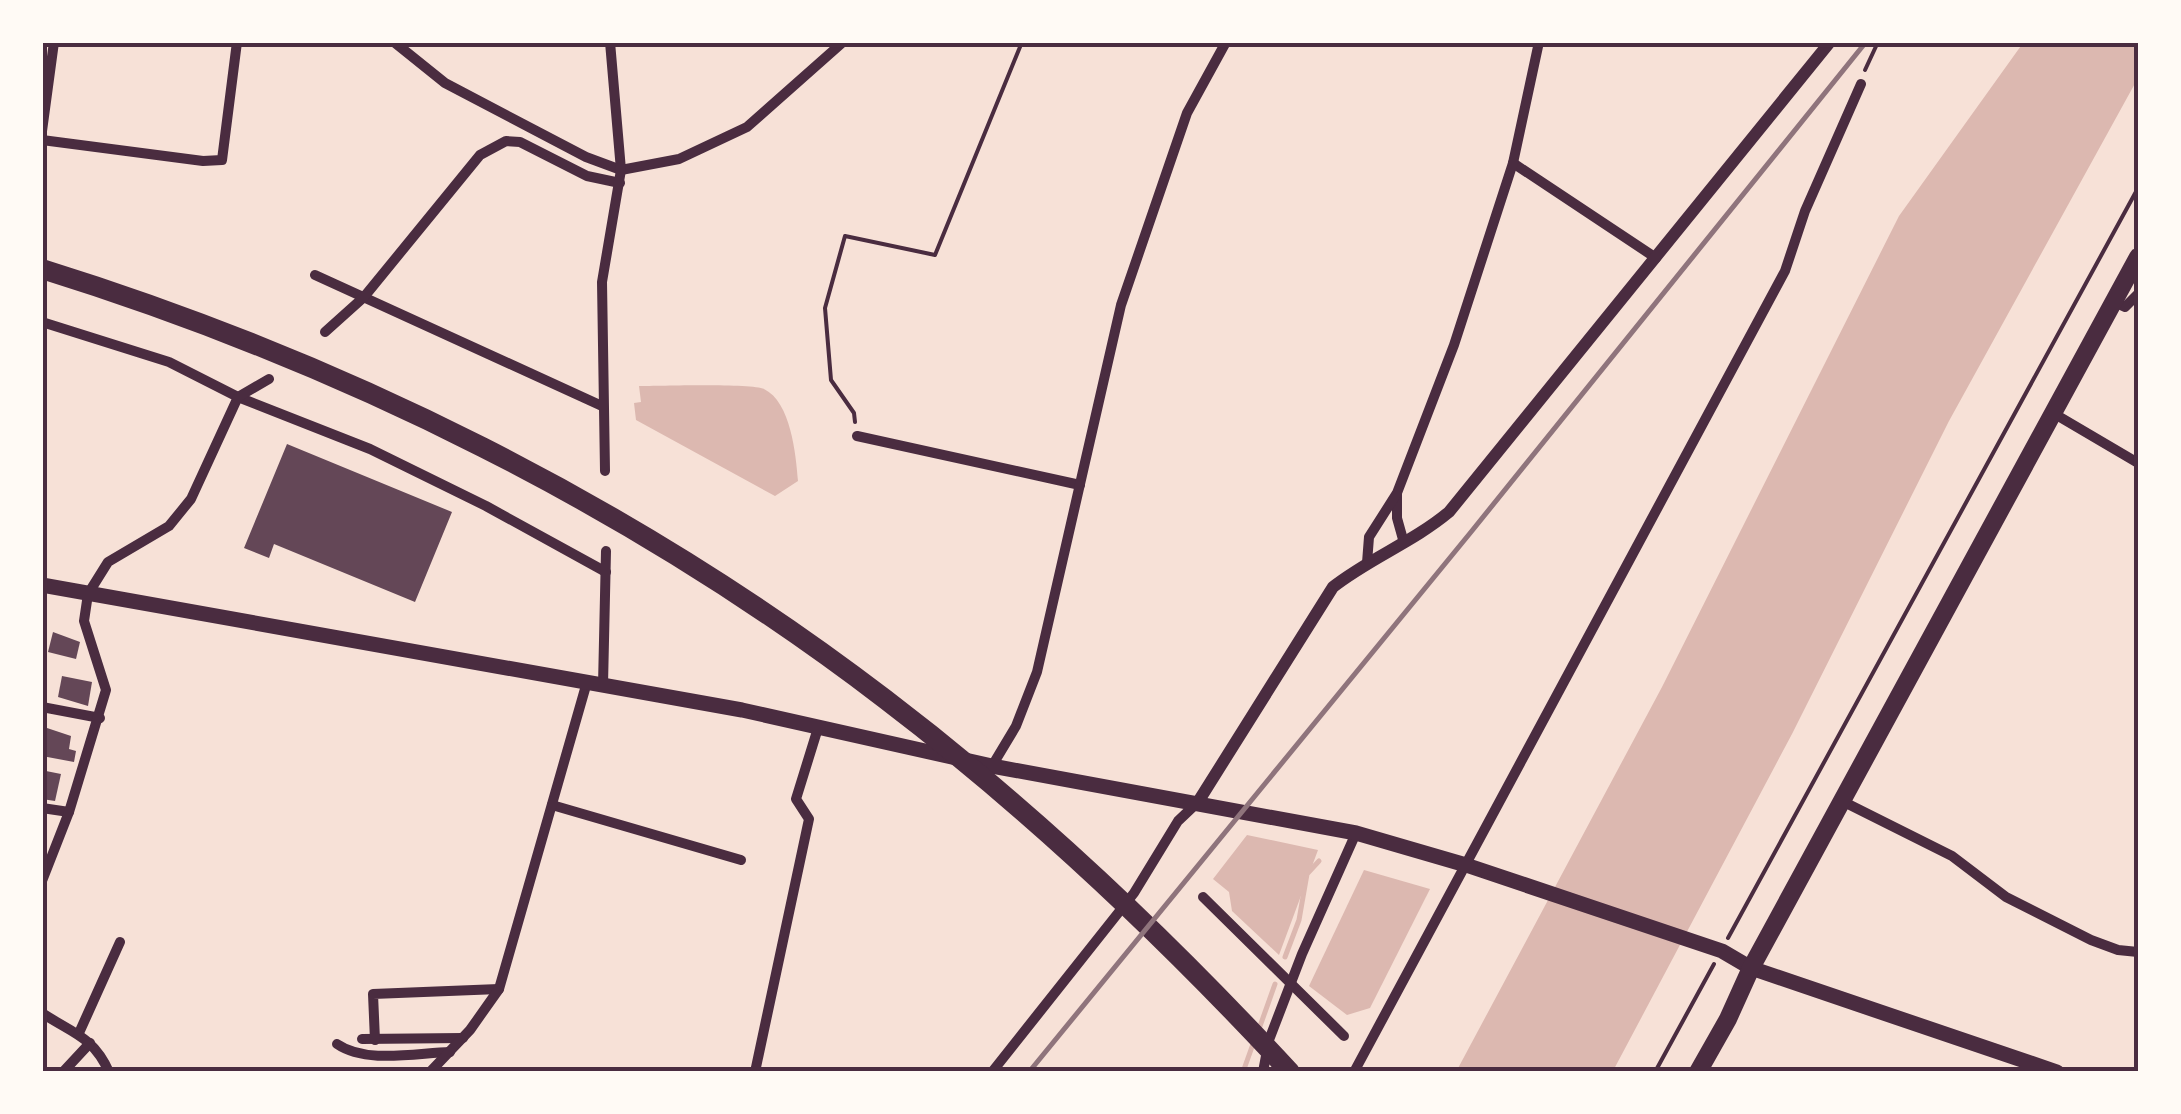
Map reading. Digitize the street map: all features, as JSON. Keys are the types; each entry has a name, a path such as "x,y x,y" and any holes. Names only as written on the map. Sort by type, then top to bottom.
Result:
{"highway":[{"path":"42,269 130,296 252,343 422,418 576,497 742,598 884,697 986,779 1079,860 1221,997 1290,1072"}],"main road":[{"path":"1698,1072 2138,257"},
{"path":"42,586 595,683 992,766 1356,833 1722,950 1751,968 2057,1072"}],"street":[{"path":"42,131 54,42"},
{"path":"42,140 203,161 222,160 237,42"},
{"path":"394,42 445,82 586,157 620,170 679,160 747,127 843,42"},
{"path":"605,471 602,282 620,184 610,42"},
{"path":"992,766 1016,726 1038,672 1121,305 1187,113 1226,42"},
{"path":"1367,562 1369,537 1397,493 1440,388 1513,163 1538,42"},
{"path":"992,1072 1134,893 1178,822 1198,802 1333,587 1367,562 1422,534 1449,512 1830,42"},
{"path":"1354,1072 1472,868 1785,271 1805,211 1860,84"},
{"path":"325,332 364,296 480,155 493,147 506,141 520,142 587,176 620,184"},
{"path":"1513,163 1656,258"},
{"path":"315,274 602,406"},
{"path":"2114,302 2125,307 2138,294"},
{"path":"42,322 168,362 238,397 370,449 486,506 606,572"},
{"path":"42,881 69,812 106,690 84,622 88,594 108,562 169,526 191,499 238,397 269,379"},
{"path":"2053,413 2138,463"},
{"path":"857,436 1080,485"},
{"path":"1397,493 1397,518 1404,543"},
{"path":"430,1072 463,1038 499,988 552,805 595,683 606,551"},
{"path":"42,708 100,718"},
{"path":"755,1072 808,819 796,799 818,728"},
{"path":"1842,801 1952,856 2006,898 2091,940 2118,950 2138,952"},
{"path":"552,805 741,860"},
{"path":"42,808 69,812"},
{"path":"1263,1072 1269,1040 1290,985 1356,833"},
{"path":"1203,897 1344,1036"},
{"path":"78,1033 120,942"},
{"path":"375,1040 373,994 499,988"},
{"path":"42,1013 99,1050 109,1072"},
{"path":"362,1039 463,1038"},
{"path":"63,1072 90,1043"},
{"path":"337,1044 363,1054 450,1052"}],"path":[{"path":"857,436 854,414 831,380 825,308 845,236 935,254 1022,42"},
{"path":"1860,84 1878,42"},
{"path":"1655,1072 2138,188"}],"shaded area":[{"path":"2023,43 2138,43 2138,78 1949,421 1792,734 1613,1071 1456,1072 1662,687 1899,216"},
{"path":"724,385 764,389 786,417 798,481 775,496 636,420 634,403 641,402 639,386"},
{"path":"1247,835 1318,850 1279,955 1232,911 1229,892 1213,879"},
{"path":"1364,870 1430,889 1370,1008 1347,1015 1309,986"}],"building":[{"path":"287,444 452,512 415,602 274,544 269,558 244,548"},
{"path":"53,632 80,642 76,659 48,652"},
{"path":"62,676 92,682 88,706 58,697"},
{"path":"47,728 71,736 69,749 76,751 74,762 42,756 42,732 46,733"},
{"path":"46,771 61,774 55,801 42,799"}],"waterway":[{"path":"1285,957 1299,920 1307,874 1319,861"},
{"path":"1259,1029 1275,984"},
{"path":"1243,1072 1253,1044"}],"railway":[{"path":"1029,1072 1866,42"}]}
